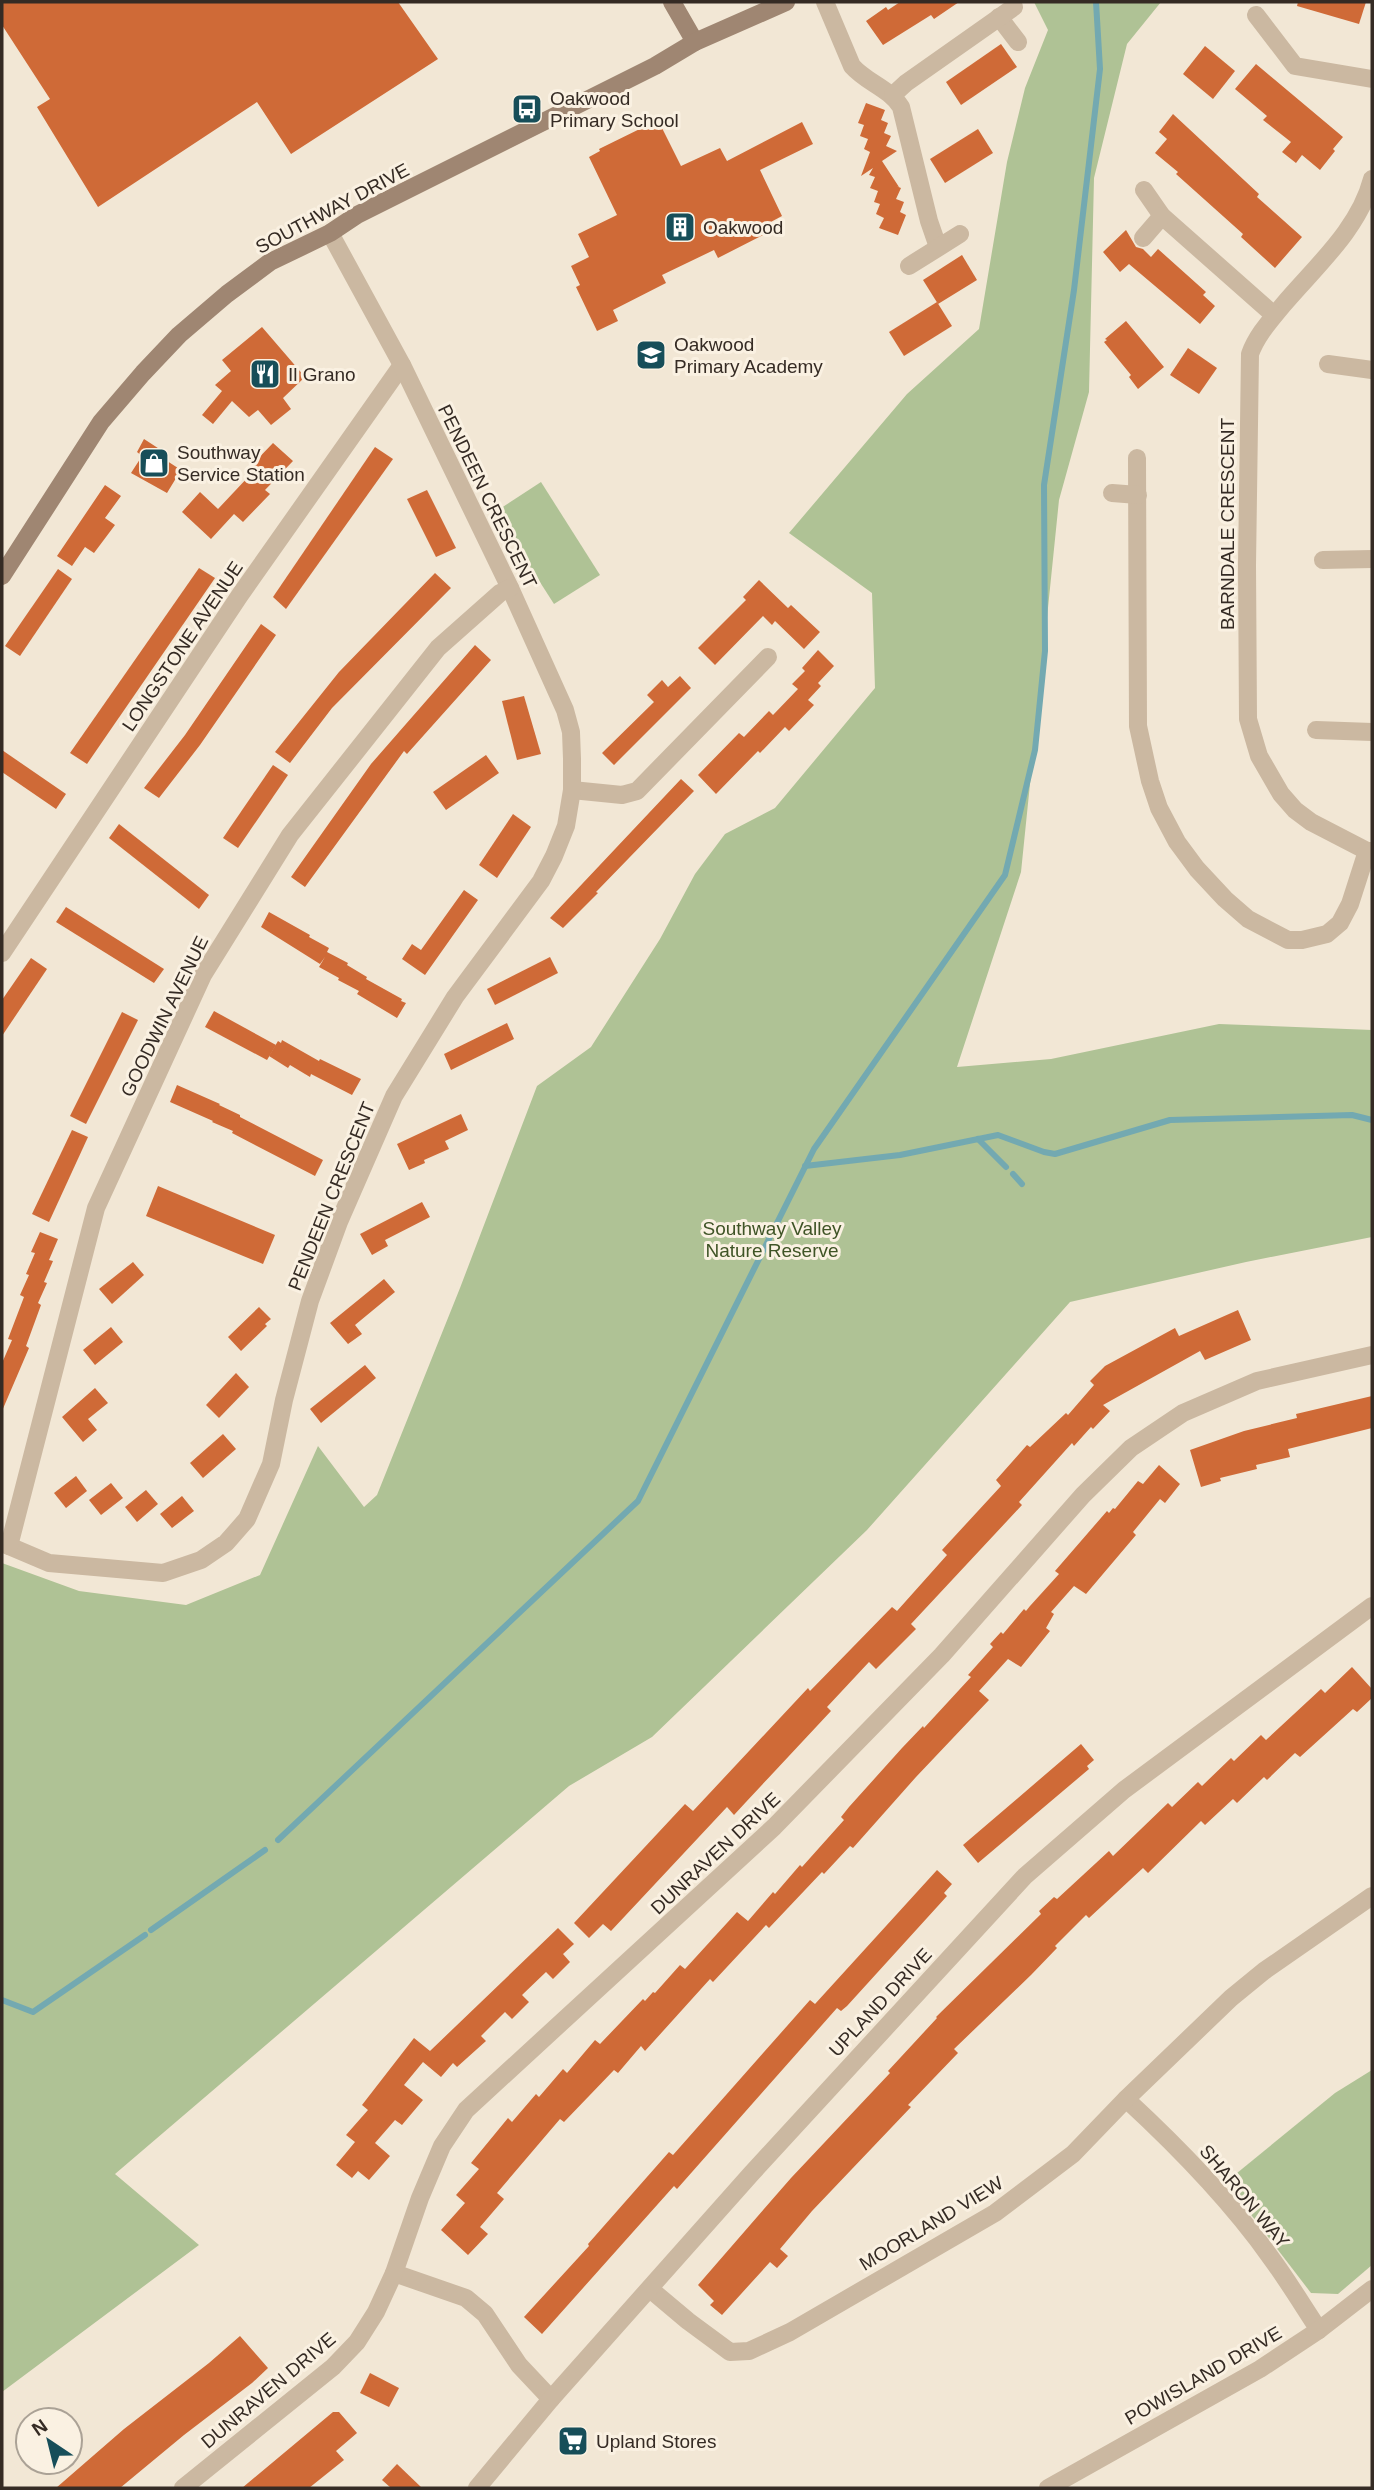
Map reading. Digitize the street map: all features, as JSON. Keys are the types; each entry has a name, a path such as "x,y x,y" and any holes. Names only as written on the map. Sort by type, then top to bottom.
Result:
{"street":[{"path":"672,2 695,42"},
{"name":"SOUTHWAY DRIVE","path":"2,576 101,422 179,335 270,262 330,233 357,215 655,66 695,42 786,2"},
{"path":"825,2 852,66 859,74 893,95 901,107 938,247"},
{"path":"893,95 1007,12 1018,41"},
{"path":"1256,15 1295,66 1372,79"},
{"name":"BARNDALE CRESCENT","path":"1369,851 1311,822 1295,810 1281,794 1259,756 1248,719 1247,565 1250,354 1255,341 1274,315 1350,228 1366,201 1372,178"},
{"path":"1144,190 1162,216 1274,315"},
{"path":"1143,238 1162,216"},
{"name":"PENDEEN CRESCENT","path":"5,1544 48,1563 163,1573 201,1560 226,1543 247,1519 271,1464 284,1400 310,1301 340,1222 394,1096 455,997 541,881 566,826 572,790 571,732 565,710 510,588 402,365 330,233"},
{"path":"909,266 960,234"},
{"path":"1328,363 1372,370"},
{"name":"LONGSTONE AVENUE","path":"2,953 240,595 402,365"},
{"path":"1137,458 1139,726 1150,781 1159,808 1177,842 1225,899 1248,919 1288,940 1302,940 1327,934 1340,923 1350,904 1369,851"},
{"path":"1112,493 1138,495"},
{"path":"1323,560 1372,559"},
{"name":"GOODWIN AVENUE","path":"5,1544 96,1208 203,975 290,835 438,648 500,593 510,588"},
{"path":"572,790 622,795 637,790 768,657"},
{"path":"1317,730 1372,732"},
{"name":"DUNRAVEN DRIVE","path":"183,2488 333,2367 357,2342 376,2312 394,2273 420,2198 442,2146 466,2110 774,1827 942,1655 1083,1495 1131,1448 1183,1413 1257,1381 1372,1355"},
{"name":"UPLAND DRIVE","path":"477,2488 551,2399 751,2174 1025,1876 1124,1790 1372,1606"},
{"name":"MOORLAND VIEW","path":"650,2289 688,2322 730,2352 750,2351 790,2332 995,2213 1073,2154 1231,1998 1264,1971 1372,1896"},
{"name":"SHARON WAY","path":"1126,2099 1166,2136 1224,2199 1270,2257 1319,2330"},
{"path":"394,2273 466,2298 485,2314 519,2365 551,2399"},
{"name":"POWISLAND DRIVE","path":"1048,2488 1260,2369 1319,2330 1372,2289"}],"green space":[{"name":"Southway Valley Nature Reserve","path":"1034,2 1161,2 1127,44 1094,178 1089,392 1059,500 1021,872 957,1067 1051,1059 1219,1024 1372,1030 1372,1237 1070,1302 867,1530 652,1737 569,1786 115,2174 199,2245 2,2392 2,1563 79,1591 186,1605 260,1575 318,1446 364,1507 377,1495 537,1086 591,1047 660,939 695,874 725,834 775,808 875,688 872,593 789,533 907,394 979,329 1007,162 1025,88 1048,30"},
{"path":"541,482 600,575 554,604 495,512"},
{"path":"1372,2070 1372,2265 1338,2294 1311,2293 1226,2182 1335,2093"}],"building":[{"path":"2,2 398,2 438,59 291,154 257,102 98,207 37,107 50,99 2,25"},
{"path":"900,2 959,2 934,19 931,15 883,45 866,21 886,7 888,10"},
{"path":"1298,2 1366,2 1359,24 1297,6"},
{"path":"1001,44 1017,67 961,105 946,82"},
{"path":"1205,46 1235,71 1213,99 1183,74"},
{"path":"1256,64 1343,137 1320,170 1302,155 1296,163 1282,152 1291,142 1263,120 1267,116 1235,89"},
{"path":"866,103 885,110 881,120 888,123 884,133 891,136 886,146 897,151 882,161 899,187 896,186 901,188 896,199 904,202 900,212 906,215 898,235 879,228 884,218 876,214 880,204 874,202 878,191 870,188 875,177 869,175 873,168 861,176 870,152 864,149 868,139 860,136 864,125 858,123"},
{"path":"1173,114 1259,194 1257,197 1302,237 1275,268 1241,237 1243,234 1155,153 1167,139 1159,132"},
{"name":"Oakwood","path":"658,120 681,166 720,148 727,161 802,122 813,144 760,170 782,216 767,224 771,231 718,258 714,250 662,275 666,283 613,310 618,321 597,331 576,287 580,285 571,266 589,257 578,234 617,215 589,157 600,151 599,149"},
{"path":"978,129 993,153 945,183 930,159"},
{"path":"1126,230 1136,247 1143,249 1151,257 1158,249 1206,292 1203,295 1215,306 1200,324 1129,264 1120,272 1103,252"},
{"path":"962,255 977,280 938,304 923,280"},
{"path":"937,302 952,326 904,356 889,332"},
{"path":"1126,321 1164,367 1138,389 1129,377 1131,375 1104,342"},
{"name":"Il Grano","path":"262,327 305,377 283,398 291,409 271,425 258,410 249,417 232,401 213,424 202,415 222,391 215,385 231,371 222,360"},
{"path":"1188,348 1217,368 1199,394 1170,375"},
{"name":"Southway Service Station","path":"144,439 164,452 161,457 181,470 167,493 131,473 142,456 137,452"},
{"path":"273,443 293,461 265,490 270,494 243,522 234,514 211,539 182,512 200,492 218,509 250,475 246,471"},
{"path":"375,447 393,459 286,609 273,597"},
{"path":"105,485 121,496 105,518 115,525 94,553 85,547 72,566 57,556"},
{"path":"427,490 456,548 436,557 407,499"},
{"path":"199,568 215,578 87,764 70,753"},
{"path":"58,569 72,579 20,656 5,646"},
{"path":"435,573 451,588 332,708 290,763 275,752 339,672"},
{"path":"759,580 788,608 791,605 820,632 804,649 775,621 772,625 763,616 715,665 698,648 746,600 743,597"},
{"path":"261,624 276,635 200,745 159,798 144,788 185,735"},
{"path":"475,645 491,660 407,754 404,751 305,887 291,877 371,764"},
{"path":"818,650 834,666 818,683 821,686 808,700 814,705 789,731 785,727 760,753 758,751 716,794 698,775 739,733 744,737 769,711 773,715 798,689 792,684 805,671 802,668"},
{"path":"680,676 691,688 614,765 602,753 654,702 647,695 662,680 668,687"},
{"path":"524,696 541,754 517,760 502,701"},
{"path":"2,750 66,794 56,809 2,772"},
{"path":"486,755 499,773 446,810 433,792"},
{"path":"273,765 288,775 238,848 223,838"},
{"path":"681,779 694,791 596,892 598,893 563,928 550,918"},
{"path":"513,814 531,827 497,878 479,865"},
{"path":"119,824 209,895 199,909 109,838"},
{"path":"464,890 478,900 425,975 402,959 412,944 421,950"},
{"path":"66,907 164,969 154,983 56,922"},
{"path":"269,912 310,935 309,937 329,948 327,952 348,963 347,965 367,977 366,979 402,999 401,1001 406,1003 397,1018 319,967 325,957 320,964 261,927"},
{"path":"550,957 558,973 495,1005 487,989"},
{"path":"31,958 47,969 2,1036 2,1000"},
{"path":"214,1011 276,1045 267,1060 205,1027"},
{"path":"122,1012 138,1020 86,1124 70,1116"},
{"path":"507,1023 514,1039 451,1070 444,1054"},
{"path":"282,1040 319,1061 320,1059 361,1079 352,1095 290,1065 288,1068 269,1056 278,1041 281,1043"},
{"path":"177,1085 220,1104 323,1160 315,1176 232,1133 233,1131 170,1102"},
{"path":"461,1114 468,1130 445,1141 449,1149 409,1170 397,1144"},
{"path":"72,1130 88,1137 49,1222 32,1214"},
{"path":"158,1186 275,1235 263,1264 146,1216"},
{"path":"422,1202 430,1217 385,1240 388,1246 372,1255 360,1234"},
{"path":"40,1232 58,1239 49,1260 53,1261 38,1303 41,1305 26,1346 29,1348 2,1411 2,1363 12,1340 8,1339 24,1297 20,1295 35,1253 31,1252"},
{"path":"133,1262 144,1275 112,1304 99,1289"},
{"path":"384,1279 395,1292 355,1325 362,1334 348,1344 330,1323"},
{"path":"259,1307 271,1319 241,1351 228,1337"},
{"path":"1238,1310 1251,1340 1205,1360 1200,1351 1103,1405 1110,1411 1074,1446 1072,1443 1019,1502 1022,1505 911,1624 916,1629 876,1669 869,1662 827,1707 831,1711 734,1815 727,1807 611,1931 603,1924 589,1938 574,1923 685,1804 693,1811 808,1688 810,1691 892,1607 897,1611 947,1555 942,1550 1001,1486 996,1480 1027,1445 1030,1447 1066,1413 1068,1415 1094,1385 1090,1381 1105,1366 1175,1328 1179,1336"},
{"path":"111,1327 123,1342 95,1365 83,1350"},
{"path":"365,1365 376,1378 321,1423 310,1409"},
{"path":"236,1373 249,1387 219,1418 206,1405"},
{"path":"95,1388 108,1403 88,1419 97,1430 83,1442 62,1417"},
{"path":"1372,1396 1372,1428 1288,1449 1290,1457 1256,1465 1257,1469 1220,1478 1221,1481 1201,1487 1190,1450 1244,1431 1297,1418 1296,1414"},
{"path":"223,1434 236,1449 203,1478 190,1463"},
{"path":"1159,1465 1180,1484 1165,1503 1160,1499 1133,1532 1136,1535 1086,1594 1074,1586 1051,1612 1054,1614 1046,1628 1050,1631 1021,1667 1008,1659 979,1691 989,1700 853,1848 850,1846 824,1874 822,1872 769,1928 766,1925 713,1982 710,1979 645,2051 641,2046 618,2073 614,2070 564,2122 560,2119 497,2193 504,2199 480,2227 488,2234 468,2255 441,2230 465,2203 456,2195 479,2169 471,2163 508,2118 512,2122 536,2094 539,2097 563,2069 567,2073 595,2040 600,2044 643,1999 645,2001 655,1993 680,1965 685,1969 737,1912 748,1921 800,1865 802,1867 844,1820 841,1817 849,1807 971,1677 968,1675 993,1647 990,1644 1001,1632 1003,1634 1024,1609 1026,1611 1059,1574 1055,1571 1107,1511 1109,1513 1115,1509 1138,1481 1143,1484"},
{"path":"76,1476 87,1491 66,1508 54,1493"},
{"path":"111,1483 123,1498 101,1515 89,1500"},
{"path":"146,1490 158,1504 137,1522 125,1507"},
{"path":"182,1496 194,1511 172,1528 160,1514"},
{"path":"1352,1667 1372,1689 1372,1698 1357,1712 1353,1709 1300,1757 1295,1753 1267,1780 1264,1777 1237,1803 1233,1799 1205,1825 1201,1821 1148,1873 1143,1868 1089,1918 1086,1915 1031,1975 954,2049 958,2053 908,2105 911,2107 812,2211 780,2249 788,2256 777,2268 770,2262 722,2315 710,2305 714,2301 698,2285 791,2178 890,2073 888,2071 936,2017 1041,1914 1039,1911 1054,1897 1057,1899 1109,1851 1113,1856 1168,1803 1172,1807 1198,1782 1202,1786 1231,1758 1234,1761 1261,1735 1266,1740 1321,1689 1325,1693"},
{"path":"1081,1744 1094,1760 1087,1766 1089,1769 978,1863 963,1845"},
{"path":"937,1870 952,1884 944,1893 947,1896 847,2006 841,2011 837,2008 677,2189 674,2186 542,2334 524,2317 669,2152 673,2155 810,2000 815,2004"},
{"path":"558,1928 574,1944 563,1954 570,1962 553,1979 546,1972 522,1995 529,2002 512,2019 505,2012 481,2036 486,2041 457,2067 453,2063 441,2077 423,2062 404,2085 423,2100 402,2125 395,2120 375,2143 390,2156 369,2180 358,2171 352,2178 336,2165 355,2142 346,2135 368,2110 362,2105 414,2038 430,2051"},
{"path":"240,2336 268,2368 120,2488 56,2488 70,2476 84,2476 84,2464"},
{"path":"370,2373 399,2388 389,2407 360,2393"},
{"path":"333,2412 339,2412 357,2433 336,2451 344,2460 309,2488 242,2488"},
{"path":"397,2464 422,2488 391,2488 382,2480"}],"waterway":[{"path":"278,1840 638,1501 814,1149 1005,875 1035,750 1045,651 1044,485 1074,290 1100,69 1096,2"},
{"path":"805,1166 900,1155 998,1135 1055,1154 1170,1120 1352,1115 1372,1120"},
{"path":"978,1139 1006,1167"},
{"path":"1013,1174 1022,1184"},
{"path":"151,1930 265,1850"},
{"path":"2,2000 33,2012 145,1935"}],"place":[{"name":"Oakwood Primary School","path":"527,109"},
{"name":"Oakwood","path":"680,227"},
{"name":"Oakwood Primary Academy","path":"651,355"},
{"name":"Il Grano","path":"265,374"},
{"name":"Southway Service Station","path":"154,463"},
{"name":"Upland Stores","path":"573,2441"}]}
